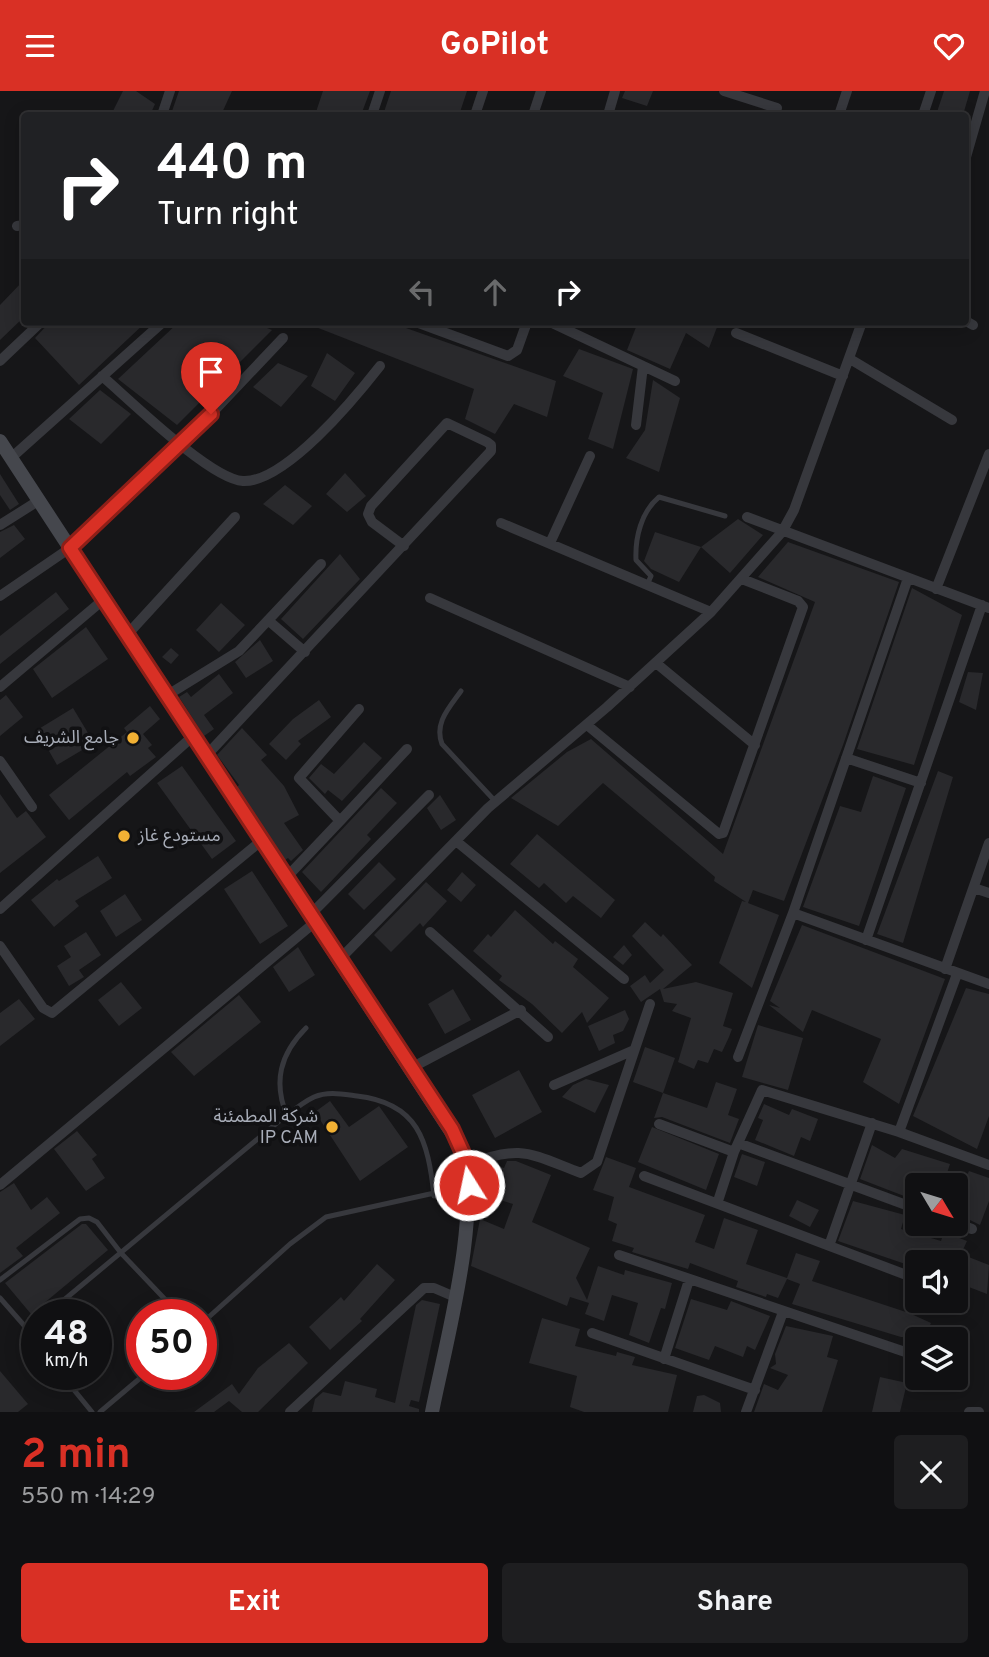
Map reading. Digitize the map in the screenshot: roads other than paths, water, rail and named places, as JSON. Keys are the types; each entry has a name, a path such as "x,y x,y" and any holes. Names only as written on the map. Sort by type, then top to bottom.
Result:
{"main road":[{"path":"0,442 285,879 452,1129 466,1165 469,1185 455,1297 432,1412"}],"street":[{"path":"163,112 170,91"},
{"path":"373,112 380,91"},
{"path":"476,112 483,91"},
{"path":"534,112 541,91"},
{"path":"609,112 615,91"},
{"path":"724,91 778,108"},
{"path":"840,112 847,91"},
{"path":"924,112 931,91"},
{"path":"969,147 985,91"},
{"path":"0,361 37,326"},
{"path":"11,458 159,326"},
{"path":"427,326 513,356 526,326"},
{"path":"558,326 675,381"},
{"path":"339,960 495,801 587,725 711,612 782,532 794,510 861,326"},
{"path":"736,333 843,376"},
{"path":"0,596 70,548 180,443 283,338"},
{"path":"850,359 952,420"},
{"path":"103,376 180,443 229,478 253,480 269,475 289,461 380,366"},
{"path":"636,425 643,366"},
{"path":"205,757 404,546 491,451 491,445 447,423 371,506 368,514 372,522 404,546"},
{"path":"936,589 989,454"},
{"path":"550,543 590,456"},
{"path":"0,524 38,501"},
{"path":"126,636 235,517"},
{"path":"747,517 986,607 866,940"},
{"path":"501,523 711,612"},
{"path":"166,696 225,661 269,621 321,564"},
{"path":"738,1057 793,913 908,578"},
{"path":"587,725 721,834 803,607 798,601 742,579"},
{"path":"430,598 630,687"},
{"path":"0,687 103,600"},
{"path":"269,621 305,652"},
{"path":"656,663 755,745"},
{"path":"340,821 299,778 359,709"},
{"path":"0,909 192,737"},
{"path":"285,879 407,749"},
{"path":"846,758 921,783"},
{"path":"0,761 32,807"},
{"path":"0,1185 312,919 429,795"},
{"path":"0,946 43,1008 52,1013 261,841"},
{"path":"456,841 624,979"},
{"path":"945,969 989,843"},
{"path":"974,888 989,893"},
{"path":"793,913 989,984"},
{"path":"430,932 521,1010 548,1037"},
{"path":"899,1132 957,974"},
{"path":"466,1165 498,1153 522,1151 585,1172 597,1162 650,1004"},
{"path":"411,1068 521,1010"},
{"path":"554,1085 634,1050"},
{"path":"718,1202 736,1147 762,1090 988,1161"},
{"path":"830,1243 872,1123"},
{"path":"659,1124 851,1184 905,1204"},
{"path":"644,1176 830,1243 905,1274"},
{"path":"968,1228 972,1229"},
{"path":"620,1255 905,1352"},
{"path":"664,1359 689,1280"},
{"path":"290,1412 424,1288 434,1288 455,1297"},
{"path":"746,1412 783,1312"},
{"path":"592,1333 755,1390"},
{"path":"969,1412 979,1412"}],"lane":[{"path":"647,585 651,576 636,560 635,545 650,504 659,497 725,516"},
{"path":"461,691 441,721 438,733 442,744 495,801"},
{"path":"286,1116 278,1086 284,1059 293,1041 306,1028"},
{"path":"65,1299 286,1116 313,1097 332,1093 383,1099 402,1110 420,1134 430,1162 434,1196"},
{"path":"217,1310 290,1244 326,1217 359,1207 434,1196 469,1185"},
{"path":"0,1280 80,1219 89,1218 97,1222 121,1253 164,1299"},
{"path":"0,1298 21,1322"},
{"path":"74,1390 92,1412"},
{"path":"100,1412 126,1390"}],"place":[{"name":"جامع الشريف","path":"133,738"},
{"name":"مستودع غاز","path":"124,836"},
{"name":"شركة المطمئنة IP CAM","path":"332,1127"}]}
